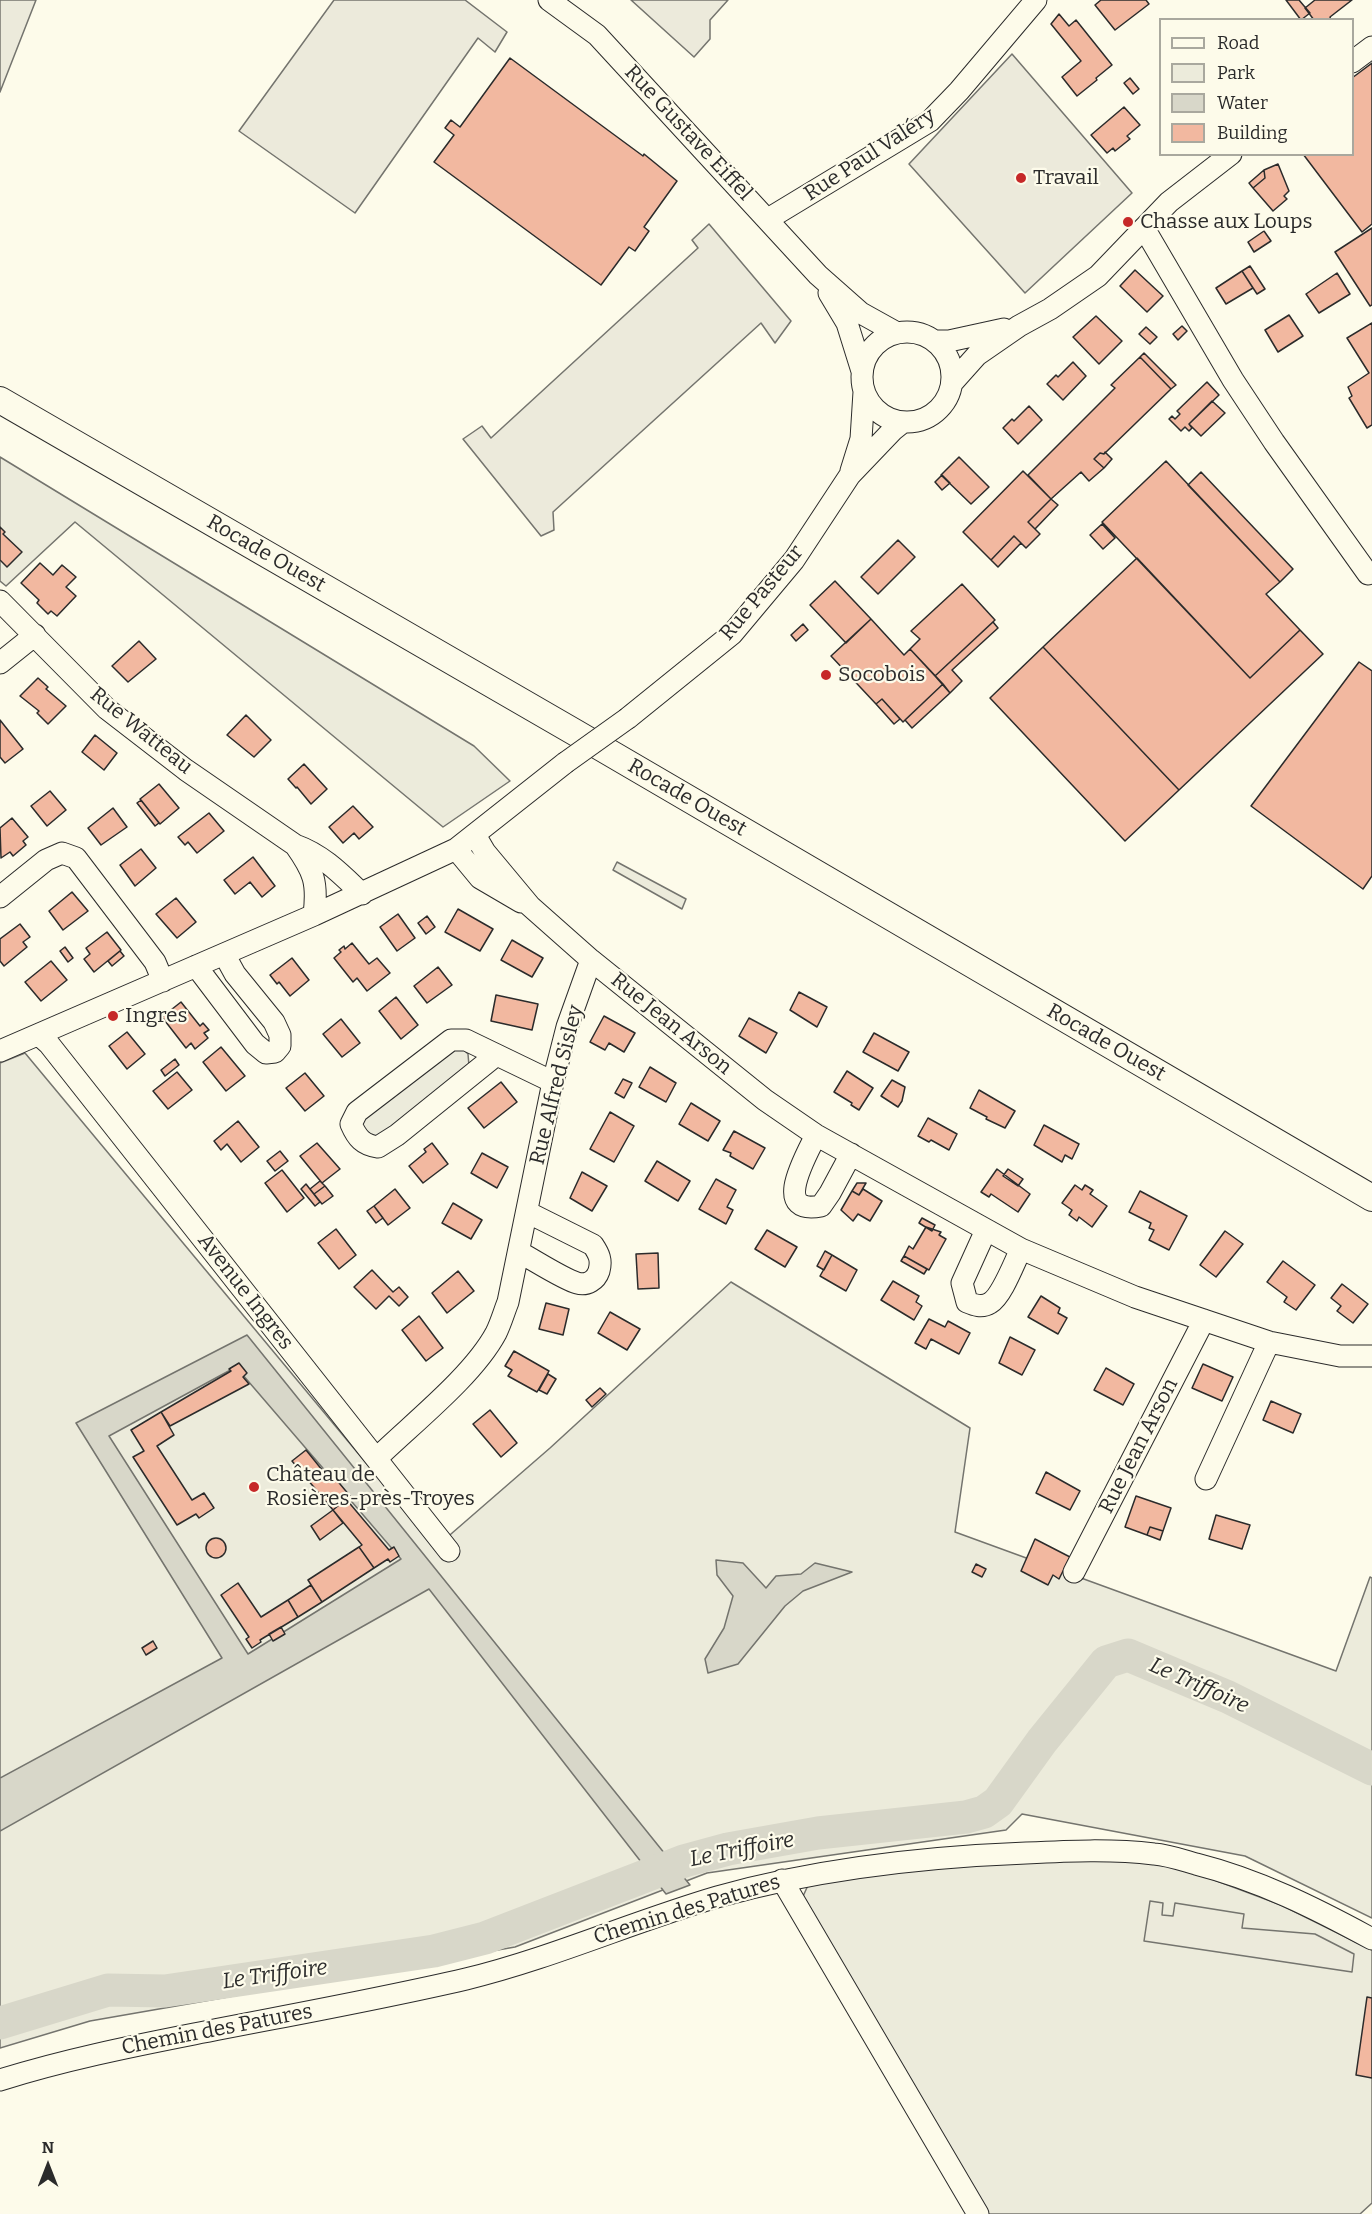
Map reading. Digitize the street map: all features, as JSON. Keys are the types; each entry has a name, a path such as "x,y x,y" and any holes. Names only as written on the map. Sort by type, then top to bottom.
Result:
{"main road":[{"name":"Rocade Ouest","path":"0,400 566,727 1372,1198"}],"street":[{"name":"Rue Gustave Eiffel","path":"549,0 597,35 818,275 861,313 897,333"},
{"name":"Rue Paul Valéry","path":"768,219 930,121 959,91 1036,0"},
{"path":"1354,61 1372,47"},
{"path":"952,383 948,360 934,341 923,335 910,333 897,333 874,346 866,358 862,371 864,392 870,404 879,413 903,422 917,421 930,416 944,402 952,383 977,355 1098,276 1169,202 1228,156"},
{"path":"1144,228 1233,380 1368,574"},
{"name":"Rue Gustave Eiffel","path":"818,275 847,323 862,371"},
{"path":"934,341 974,337 1019,326"},
{"name":"Rue Pasteur","path":"850,475 861,439 864,392"},
{"name":"Rue Pasteur","path":"39,1035 362,894 456,849 515,800 628,718 732,634 795,560 850,475 893,429 903,422"},
{"name":"Rue Watteau","path":"0,601 107,709 186,770 295,845 324,859 362,894"},
{"path":"0,663 35,635"},
{"name":"Rue Jean Arson","path":"475,835 485,852 530,906 591,960 765,1100 816,1135 1021,1249 1135,1297 1269,1342 1340,1356 1372,1356"},
{"name":"Rue Watteau","path":"295,845 315,880 314,915"},
{"name":"Rue Jean Arson","path":"456,849 480,878 530,906"},
{"path":"0,897 46,860 62,853 76,858 155,962 163,981"},
{"path":"196,966 255,1044 266,1053 276,1052 280,1046 280,1035 274,1022 235,974 224,954"},
{"name":"Rue Alfred Sisley","path":"377,1458 446,1394 478,1359 497,1332 508,1302 553,1082 567,1027 591,960"},
{"path":"0,1051 39,1035"},
{"name":"Avenue Ingres","path":"39,1035 49,1044 449,1551"},
{"path":"495,1056 397,1135 378,1147 365,1145 356,1134 351,1124 357,1112 451,1040 465,1040 553,1082"},
{"path":"816,1135 796,1177 793,1191 796,1199 803,1206 812,1208 820,1206 830,1193 851,1154"},
{"path":"519,1252 578,1284 590,1283 598,1275 601,1265 599,1255 593,1245 527,1212"},
{"path":"986,1230 962,1283 967,1302 978,1306 989,1303 998,1294 1021,1249"},
{"name":"Rue Jean Arson","path":"1074,1572 1204,1320"},
{"path":"1206,1479 1269,1342"},
{"name":"Chemin des Patures","path":"0,2080 51,2064 471,1978 716,1898 782,1880 887,1864 982,1855 1084,1850 1156,1854 1225,1871 1277,1890 1316,1908 1372,1939"},
{"path":"782,1880 978,2214"}],"green space":[{"path":"0,457 474,746 510,781 443,827 75,522 6,586 0,581"},
{"path":"617,862 686,899 682,909 613,870"},
{"path":"446,1049 463,1049 468,1054 469,1066 376,1140 361,1126 366,1112"},
{"path":"25,1053 436,1547 550,1448 731,1282 970,1428 955,1532 1336,1671 1370,1577 1372,1578 1372,1918 1245,1856 1022,1814 1006,1830 707,1873 515,1947 90,2021 0,2048 0,1063"},
{"path":"1083,1857 1177,1866 1281,1905 1372,1950 1372,2203 1360,2214 986,2214 800,1903 809,1883 995,1861"}],"shaded area":[{"path":"0,0 36,0 0,92"},
{"path":"334,0 465,0 507,32 495,52 478,38 355,213 239,131"},
{"path":"631,0 728,0 710,20 710,39 694,57"},
{"name":"Travail","path":"1012,54 1132,193 1025,293 909,164"},
{"path":"709,224 791,321 775,343 761,323 553,512 554,530 541,536 463,439 482,426 491,438 698,248 692,240"},
{"path":"1150,1901 1163,1903 1162,1915 1173,1916 1175,1903 1244,1914 1242,1928 1315,1934 1354,1954 1352,1972 1144,1941"}],"water":[{"path":"247,1335 690,1885 666,1894 429,1589 0,1831 0,1778 222,1658 76,1423","holes":["236,1367 401,1559 248,1654 109,1436"]},
{"path":"716,1560 743,1563 766,1588 776,1576 801,1574 815,1563 852,1572 803,1591 785,1606 738,1664 708,1673 705,1659 724,1628 733,1596 717,1575"}],"building":[{"path":"1101,0 1146,0 1149,4 1115,30 1095,5"},
{"path":"1286,0 1299,0 1310,13 1300,18"},
{"path":"1315,0 1352,0 1330,18 1312,18 1305,8"},
{"path":"1059,14 1069,26 1076,20 1112,65 1077,96 1062,77 1081,61 1051,24"},
{"path":"510,58 643,156 644,154 677,181 644,227 649,231 635,251 629,247 601,285 434,162 454,135 445,128 451,120 460,127"},
{"path":"1372,63 1372,224 1362,232 1305,156 1354,156 1354,76"},
{"path":"1130,78 1139,89 1133,94 1124,83"},
{"path":"1124,107 1140,125 1127,136 1130,139 1115,151 1113,148 1107,153 1091,135"},
{"path":"1278,164 1289,191 1284,196 1287,199 1273,211 1253,188 1265,178 1264,170"},
{"path":"1264,170 1265,178 1253,188 1249,183"},
{"path":"1372,228 1372,305 1370,306 1335,252"},
{"path":"1264,231 1271,241 1254,252 1248,242"},
{"path":"1250,266 1265,289 1257,294 1242,271"},
{"path":"1135,270 1163,296 1147,312 1120,286"},
{"path":"1242,271 1253,288 1226,304 1216,288"},
{"path":"1337,273 1350,294 1319,313 1306,294"},
{"path":"1289,315 1303,336 1278,352 1265,330"},
{"path":"1096,316 1122,341 1099,364 1073,337"},
{"path":"1372,323 1372,425 1367,428 1349,398 1352,396 1348,387 1369,373 1347,338"},
{"path":"1182,326 1187,331 1178,340 1173,334"},
{"path":"1146,327 1157,337 1150,344 1139,334"},
{"path":"1144,353 1176,385 1171,389 1140,357"},
{"path":"1140,357 1171,389 1104,454 1100,453 1094,459 1104,468 1089,481 1081,472 1051,499 1028,475 1115,388 1111,385"},
{"path":"1073,362 1086,376 1063,400 1047,384"},
{"path":"1207,382 1219,395 1189,424 1192,428 1189,431 1185,427 1181,431 1169,419 1172,416 1175,419 1180,414 1177,411"},
{"path":"1212,401 1225,413 1201,436 1189,424"},
{"path":"1029,406 1042,420 1018,444 1003,428"},
{"path":"1105,452 1112,459 1104,468 1094,459 1100,453"},
{"path":"959,457 989,487 971,504 941,475"},
{"path":"1166,461 1280,582 1266,594 1300,630 1250,678 1102,522"},
{"path":"1023,471 1051,499 1028,522 1040,534 1026,548 1014,536 991,560 963,532"},
{"path":"1201,472 1293,569 1280,582 1188,485"},
{"path":"942,475 950,483 942,490 935,482"},
{"path":"1051,499 1058,505 1035,529 1028,522"},
{"path":"1102,524 1115,538 1103,549 1090,535"},
{"path":"0,527 5,532 3,534 22,552 7,567 0,560"},
{"path":"1014,536 1021,543 998,567 991,560"},
{"path":"898,540 915,557 878,594 861,577"},
{"path":"1137,558 1250,678 1300,630 1323,654 1179,790 1043,647"},
{"path":"40,563 53,575 62,565 76,577 66,587 76,596 57,616 51,611 48,614 37,603 39,600 21,583"},
{"path":"835,581 871,619 846,643 810,605"},
{"path":"962,584 995,620 935,676 910,649 920,639 911,631"},
{"path":"871,619 904,655 910,649 943,684 903,722 882,699 876,704 831,656"},
{"path":"993,622 998,628 952,670 962,681 950,693 935,676"},
{"path":"803,624 808,630 796,641 791,635"},
{"path":"139,641 156,659 128,682 112,666"},
{"path":"1043,647 1179,790 1125,841 990,698"},
{"path":"1359,662 1372,671 1372,876 1363,889 1251,806"},
{"path":"38,678 48,687 46,689 66,706 48,724 37,713 39,711 20,696"},
{"path":"943,684 950,693 912,728 905,720"},
{"path":"882,699 900,719 894,724 876,704"},
{"path":"246,715 271,740 254,757 227,735"},
{"path":"0,720 23,749 5,763 0,757"},
{"path":"95,735 117,753 104,770 82,752"},
{"path":"304,764 327,789 311,804 288,779"},
{"path":"159,784 179,808 160,824 140,799"},
{"path":"50,791 66,810 47,826 31,806"},
{"path":"141,800 159,823 155,826 137,803"},
{"path":"353,806 373,827 359,839 354,833 343,843 329,827"},
{"path":"113,808 127,827 101,845 88,828"},
{"path":"209,813 224,831 197,853 188,842 185,845 178,837"},
{"path":"12,818 28,837 23,841 26,845 13,856 10,852 1,858 0,828"},
{"path":"141,849 156,868 135,886 120,865"},
{"path":"253,857 275,886 262,897 250,882 235,894 224,880"},
{"path":"72,892 88,911 63,930 49,911"},
{"path":"176,898 196,922 177,938 156,914"},
{"path":"458,909 493,929 480,951 445,932"},
{"path":"398,914 415,938 397,951 380,927"},
{"path":"427,916 435,927 426,934 418,923"},
{"path":"20,924 30,937 23,942 27,947 4,966 0,961 0,939"},
{"path":"107,932 121,950 94,972 84,959 90,954 86,948"},
{"path":"512,940 543,958 532,977 501,960"},
{"path":"352,943 369,964 377,958 390,973 367,991 357,978 353,982 334,958 341,952 339,950 344,946 345,949"},
{"path":"65,947 73,958 68,962 60,951"},
{"path":"120,951 124,956 112,966 108,961"},
{"path":"292,958 309,980 290,996 270,975"},
{"path":"51,961 67,980 41,1001 25,982"},
{"path":"438,967 452,985 427,1003 414,986"},
{"path":"799,992 827,1007 817,1027 790,1010"},
{"path":"496,995 538,1004 532,1030 491,1021"},
{"path":"396,997 418,1025 401,1039 379,1011"},
{"path":"181,1002 200,1026 203,1023 209,1030 204,1033 208,1038 195,1049 191,1043 186,1048 162,1017"},
{"path":"604,1016 635,1033 624,1052 609,1043 605,1050 590,1042"},
{"path":"749,1018 777,1033 766,1053 739,1036"},
{"path":"341,1019 360,1043 342,1057 323,1034"},
{"path":"127,1032 145,1054 127,1069 109,1046"},
{"path":"874,1033 909,1052 898,1071 863,1052"},
{"path":"221,1047 245,1076 226,1091 203,1062"},
{"path":"175,1059 179,1065 165,1076 161,1070"},
{"path":"650,1067 676,1083 666,1102 639,1087"},
{"path":"847,1071 873,1088 859,1110 834,1092"},
{"path":"177,1072 192,1090 168,1109 153,1091"},
{"path":"305,1073 324,1096 305,1111 286,1088"},
{"path":"623,1079 632,1083 624,1098 615,1093"},
{"path":"892,1080 905,1087 898,1107 881,1096"},
{"path":"501,1082 517,1102 484,1128 468,1108"},
{"path":"979,1090 1015,1111 1005,1128 970,1108"},
{"path":"691,1103 720,1121 708,1141 679,1124"},
{"path":"610,1112 634,1126 614,1162 590,1149"},
{"path":"928,1118 957,1134 949,1150 918,1136"},
{"path":"238,1121 259,1147 241,1162 227,1144 221,1150 214,1141"},
{"path":"1044,1125 1079,1144 1072,1159 1065,1155 1062,1162 1034,1145"},
{"path":"734,1131 765,1148 753,1169 723,1150"},
{"path":"317,1143 340,1169 322,1183 300,1156"},
{"path":"432,1143 448,1164 423,1183 409,1166 426,1152 424,1149"},
{"path":"280,1151 288,1161 275,1171 267,1161"},
{"path":"482,1153 508,1167 497,1188 471,1173"},
{"path":"657,1161 690,1181 678,1201 645,1181"},
{"path":"997,1169 1030,1194 1018,1212 991,1194 989,1197 981,1192"},
{"path":"1008,1169 1023,1179 1018,1186 1003,1176"},
{"path":"282,1170 304,1198 287,1212 265,1183"},
{"path":"582,1172 607,1186 592,1211 570,1198"},
{"path":"716,1179 736,1190 727,1207 733,1210 726,1224 699,1209"},
{"path":"320,1181 325,1186 314,1194 310,1189"},
{"path":"857,1183 866,1183 859,1195 852,1191"},
{"path":"306,1184 320,1202 315,1206 301,1189"},
{"path":"1075,1185 1082,1190 1085,1185 1093,1190 1090,1194 1107,1206 1092,1227 1079,1217 1077,1221 1069,1215 1072,1210 1062,1203"},
{"path":"325,1186 333,1196 322,1204 314,1194"},
{"path":"395,1189 410,1208 388,1225 374,1206"},
{"path":"863,1189 882,1201 870,1221 858,1214 853,1221 841,1210 852,1191 859,1195"},
{"path":"1140,1191 1187,1216 1169,1250 1149,1240 1154,1230 1149,1228 1151,1223 1129,1212"},
{"path":"453,1203 482,1220 471,1239 442,1223"},
{"path":"374,1206 383,1218 376,1223 367,1211"},
{"path":"922,1218 935,1225 932,1231 919,1223"},
{"path":"926,1227 941,1232 939,1235 946,1239 929,1270 904,1256 909,1246 913,1249"},
{"path":"336,1229 356,1255 339,1269 318,1243"},
{"path":"767,1230 797,1247 785,1267 755,1249"},
{"path":"1225,1231 1243,1244 1216,1277 1200,1265"},
{"path":"825,1251 832,1255 824,1270 817,1266"},
{"path":"658,1253 659,1288 638,1289 636,1254"},
{"path":"832,1255 857,1270 846,1291 820,1276"},
{"path":"904,1256 927,1269 924,1274 901,1261"},
{"path":"1283,1261 1315,1285 1296,1310 1284,1302 1287,1297 1267,1282"},
{"path":"372,1270 393,1292 399,1287 408,1297 399,1306 389,1296 376,1309 354,1287"},
{"path":"458,1271 474,1291 447,1313 432,1293"},
{"path":"893,1281 919,1296 916,1302 922,1306 914,1320 881,1300"},
{"path":"1342,1284 1368,1304 1353,1323 1337,1311 1341,1306 1331,1298"},
{"path":"1041,1296 1060,1308 1058,1313 1067,1318 1058,1334 1028,1317"},
{"path":"546,1303 569,1309 563,1335 539,1329"},
{"path":"610,1312 640,1329 627,1350 598,1333"},
{"path":"419,1316 443,1348 426,1361 402,1330"},
{"path":"929,1319 945,1327 948,1321 970,1333 959,1354 931,1339 926,1349 915,1343"},
{"path":"1010,1337 1035,1350 1022,1375 999,1363"},
{"path":"514,1351 549,1371 537,1392 508,1376 512,1370 505,1366"},
{"path":"239,1363 247,1373 243,1377 249,1384 170,1426 161,1412 231,1371 229,1369"},
{"path":"1203,1364 1233,1377 1222,1401 1192,1388"},
{"path":"1106,1368 1134,1384 1123,1405 1094,1390"},
{"path":"548,1374 556,1379 547,1394 539,1390"},
{"path":"600,1388 606,1394 592,1407 586,1400"},
{"path":"1271,1401 1301,1414 1293,1433 1263,1420"},
{"path":"490,1410 517,1443 501,1457 473,1424"},
{"path":"161,1412 174,1435 157,1446 192,1500 204,1493 214,1508 199,1518 196,1514 177,1525 133,1457 144,1451 131,1430"},
{"path":"306,1450 331,1481 335,1478 350,1496 333,1510 292,1461"},
{"path":"1046,1472 1080,1491 1070,1510 1036,1493"},
{"path":"1136,1496 1171,1508 1163,1531 1150,1527 1147,1535 1125,1527"},
{"path":"346,1499 389,1550 394,1547 399,1556 390,1562 388,1559 374,1568 359,1547 362,1545 333,1510"},
{"path":"333,1510 343,1523 320,1540 311,1526"},
{"path":"1216,1515 1250,1525 1242,1549 1209,1539"},
{"path":"1150,1527 1163,1531 1160,1540 1147,1535"},
{"path":"216,1538 223,1541 226,1548 223,1555 216,1558 209,1555 206,1548 209,1541"},
{"path":"1035,1539 1070,1557 1059,1579 1053,1575 1048,1585 1021,1571"},
{"path":"359,1547 374,1568 322,1602 308,1580"},
{"path":"976,1564 986,1569 982,1577 972,1572"},
{"path":"238,1583 261,1617 288,1600 298,1617 260,1640 261,1642 252,1648 246,1639 249,1637 221,1595"},
{"path":"311,1585 322,1602 298,1617 288,1600"},
{"path":"281,1627 285,1634 273,1641 269,1634"},
{"path":"153,1641 157,1648 146,1655 142,1648"},
{"path":"1367,1997 1372,1998 1372,2078 1356,2075"}],"waterway":[{"name":"Le Triffoire","path":"0,2023 108,1990 165,1991 434,1951 485,1938 684,1861 728,1849 818,1833 966,1817 984,1812 998,1802 1042,1741 1106,1662 1128,1655 1228,1697 1372,1769"}],"place":[{"name":"Travail","path":"1021,178"},
{"name":"Chasse aux Loups","path":"1128,222"},
{"name":"Socobois","path":"826,675"},
{"name":"Ingres","path":"113,1016"},
{"name":"Château de Rosières-près-Troyes","path":"254,1487"}]}
